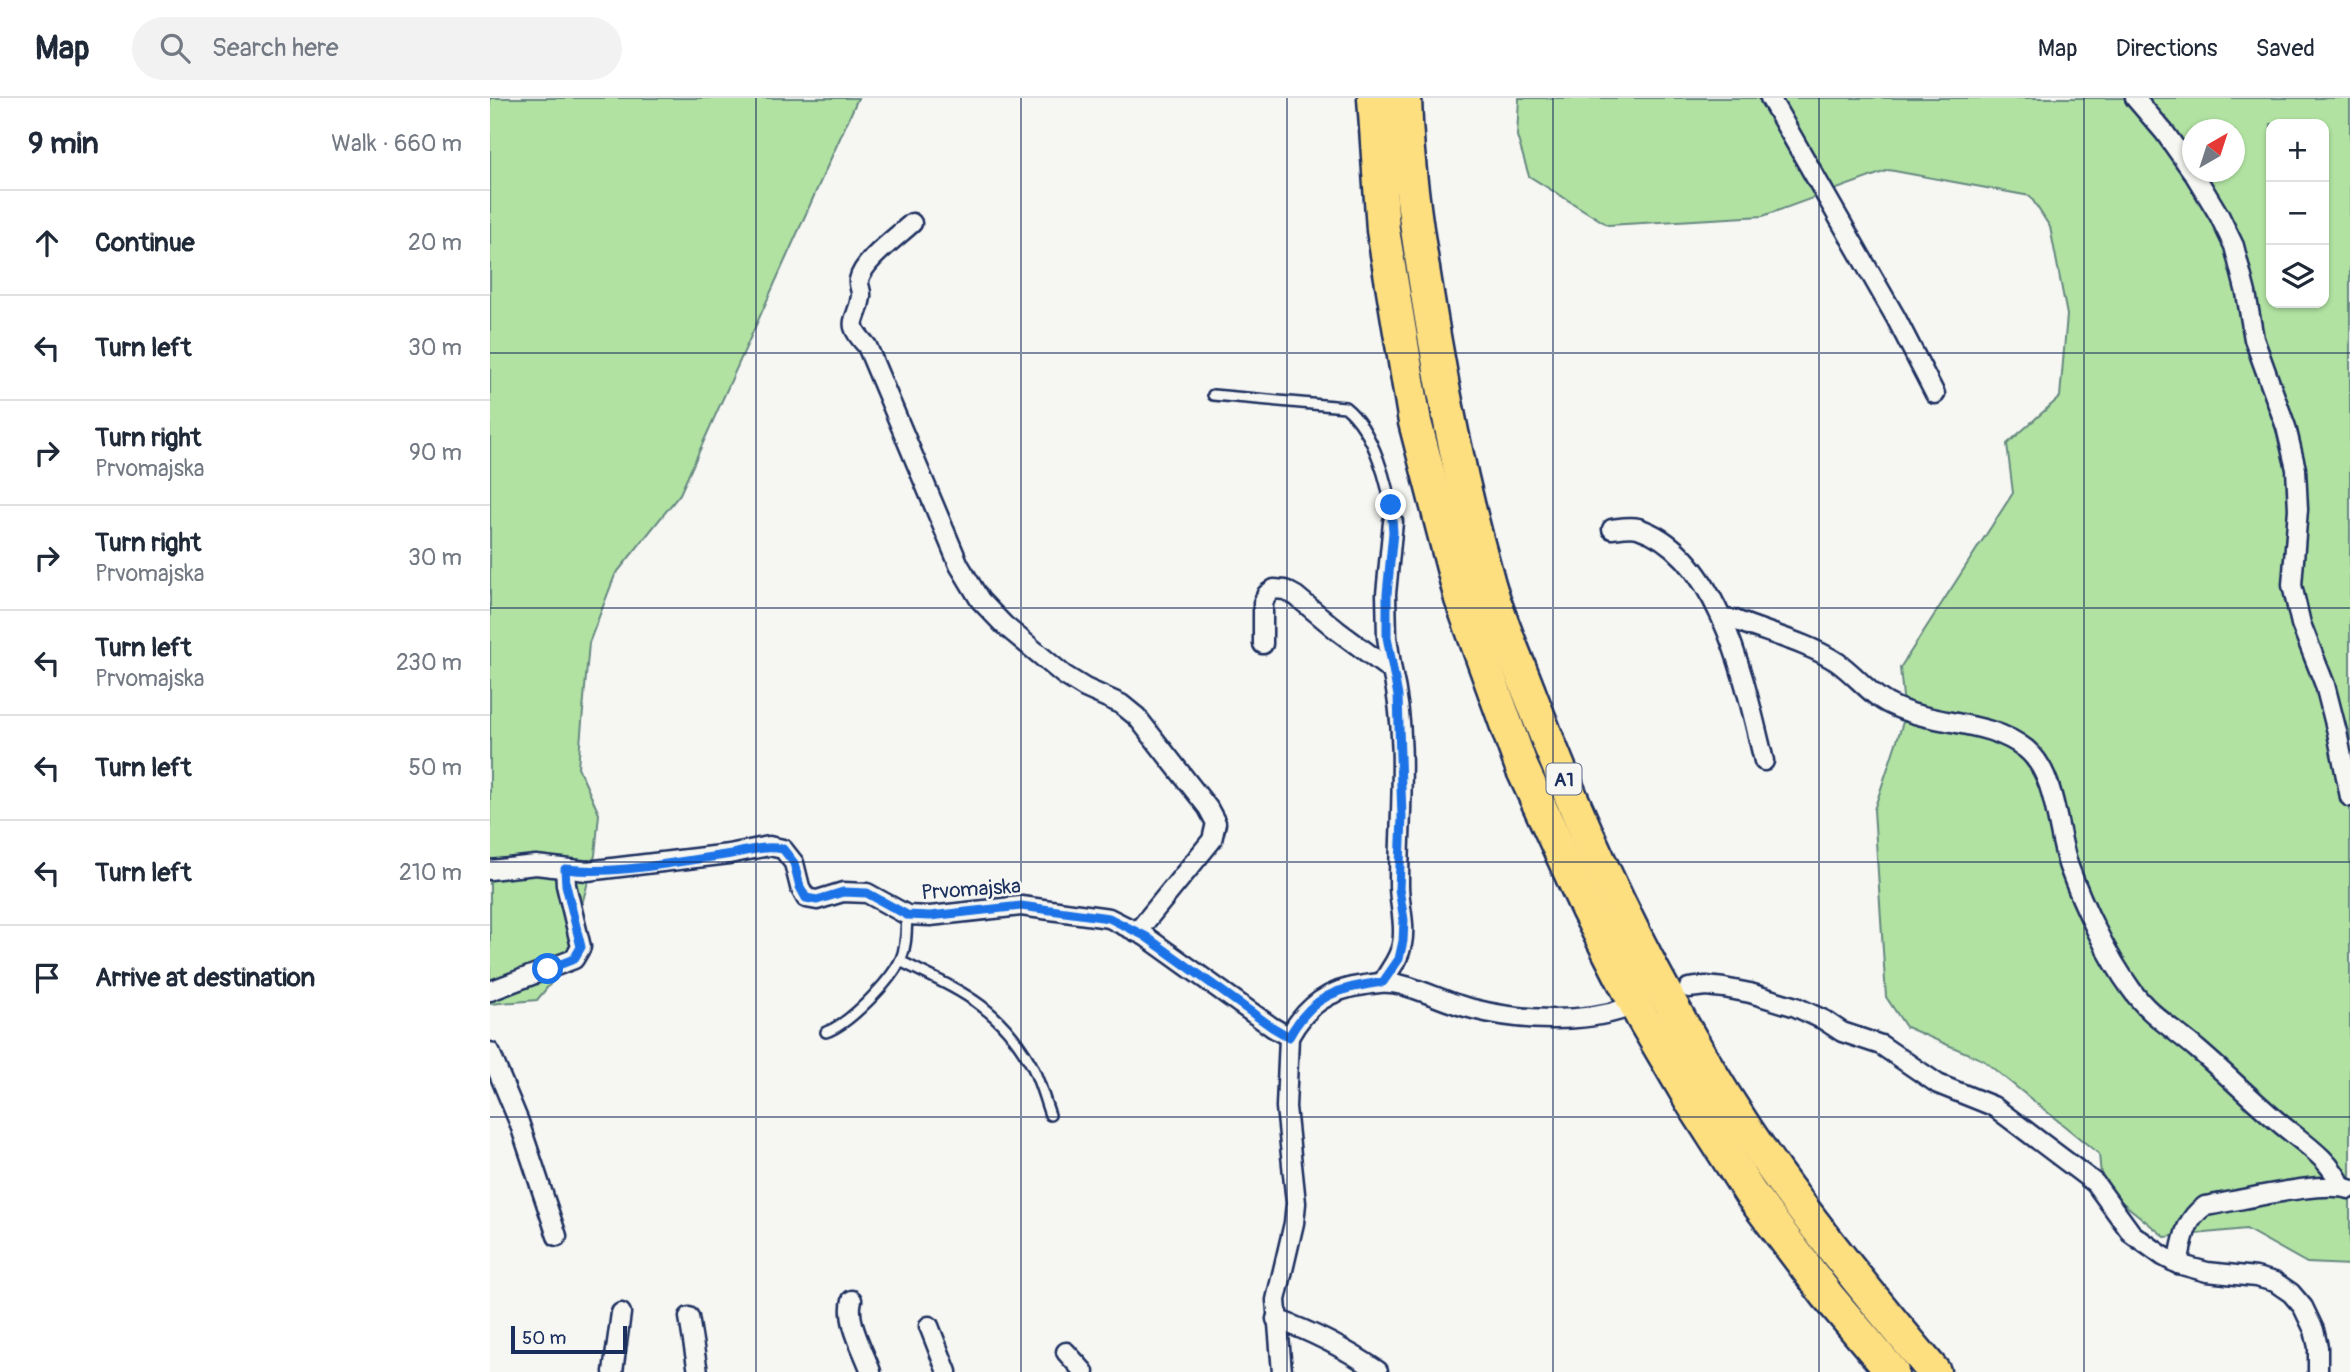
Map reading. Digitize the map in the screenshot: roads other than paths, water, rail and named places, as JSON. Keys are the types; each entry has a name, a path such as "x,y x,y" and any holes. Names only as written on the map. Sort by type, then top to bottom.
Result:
{"highway":[{"name":"A1","path":"1374,98 1383,230 1415,422 1461,599 1522,768 1587,909 1642,1017 1693,1104 1750,1193 1827,1295 1892,1372"},
{"name":"A1","path":"1405,98 1406,137 1417,234 1448,417 1490,587 1554,756 1615,894 1675,1011 1726,1096 1775,1171 1855,1279 1934,1372"}],"street":[{"path":"1770,98 1896,318 1935,394"},
{"path":"2134,98 2182,156"},
{"path":"2200,182 2234,246 2254,339 2286,427 2296,469 2298,509 2292,585 2301,624 2325,685 2350,797"},
{"path":"912,223 863,271 858,283 862,294 852,323 857,336 867,346 958,565 980,600 1004,625 1064,675 1084,688 1121,704 1137,717 1208,808 1216,823 1212,840 1138,932"},
{"path":"1383,982 1399,959 1404,920 1399,889 1401,735 1398,696 1387,637 1387,594 1393,522"},
{"path":"1612,529 1636,527 1657,537 1678,554 1696,574 1723,619 1731,639 1763,761"},
{"path":"1263,644 1263,603 1267,594 1275,589 1284,590 1296,596 1392,671"},
{"path":"1723,619 1735,620 1819,651 1856,676 1889,705 1983,730 2012,740 2028,750 2046,778 2068,865 2077,887 2130,989 2157,1018 2194,1046 2276,1120 2329,1163 2346,1188"},
{"name":"Prvomajska","path":"490,870 536,865 587,871 634,867 729,855 769,846 783,849 794,863 800,887 806,898 817,900 843,892 867,893 907,915 930,916 1021,906 1109,918 1138,932 1289,1037"},
{"path":"490,991 579,955 581,947 566,885 565,869"},
{"path":"1282,1372 1276,1319 1279,1284 1287,1260 1296,1203 1286,1107 1289,1037 1312,1004 1328,994 1349,987 1383,982 1415,988 1472,1009 1503,1015 1565,1019 1607,1015 1627,1008"},
{"path":"1689,988 1724,988 1796,1007 1842,1032 1881,1045 1938,1084 1993,1106 2095,1183 2132,1234 2147,1246 2178,1264 2207,1272 2256,1277 2275,1282 2291,1293 2303,1307 2315,1330 2318,1372"},
{"path":"490,1052 519,1122 557,1236"},
{"path":"2178,1264 2185,1230 2193,1214 2205,1206 2322,1187 2346,1188"},
{"path":"852,1300 849,1309 871,1372"},
{"path":"614,1372 621,1313"},
{"path":"690,1317 698,1372"},
{"path":"1276,1319 1350,1352 1378,1371"},
{"path":"929,1326 947,1372"},
{"path":"1066,1352 1084,1372"}],"lane":[{"path":"1213,395 1345,407 1354,414 1366,432 1391,505 1393,522"},
{"path":"825,1032 857,1013 900,961 905,943 907,915"},
{"path":"900,961 967,995 986,1007 1003,1024 1032,1066 1050,1115"}]}
